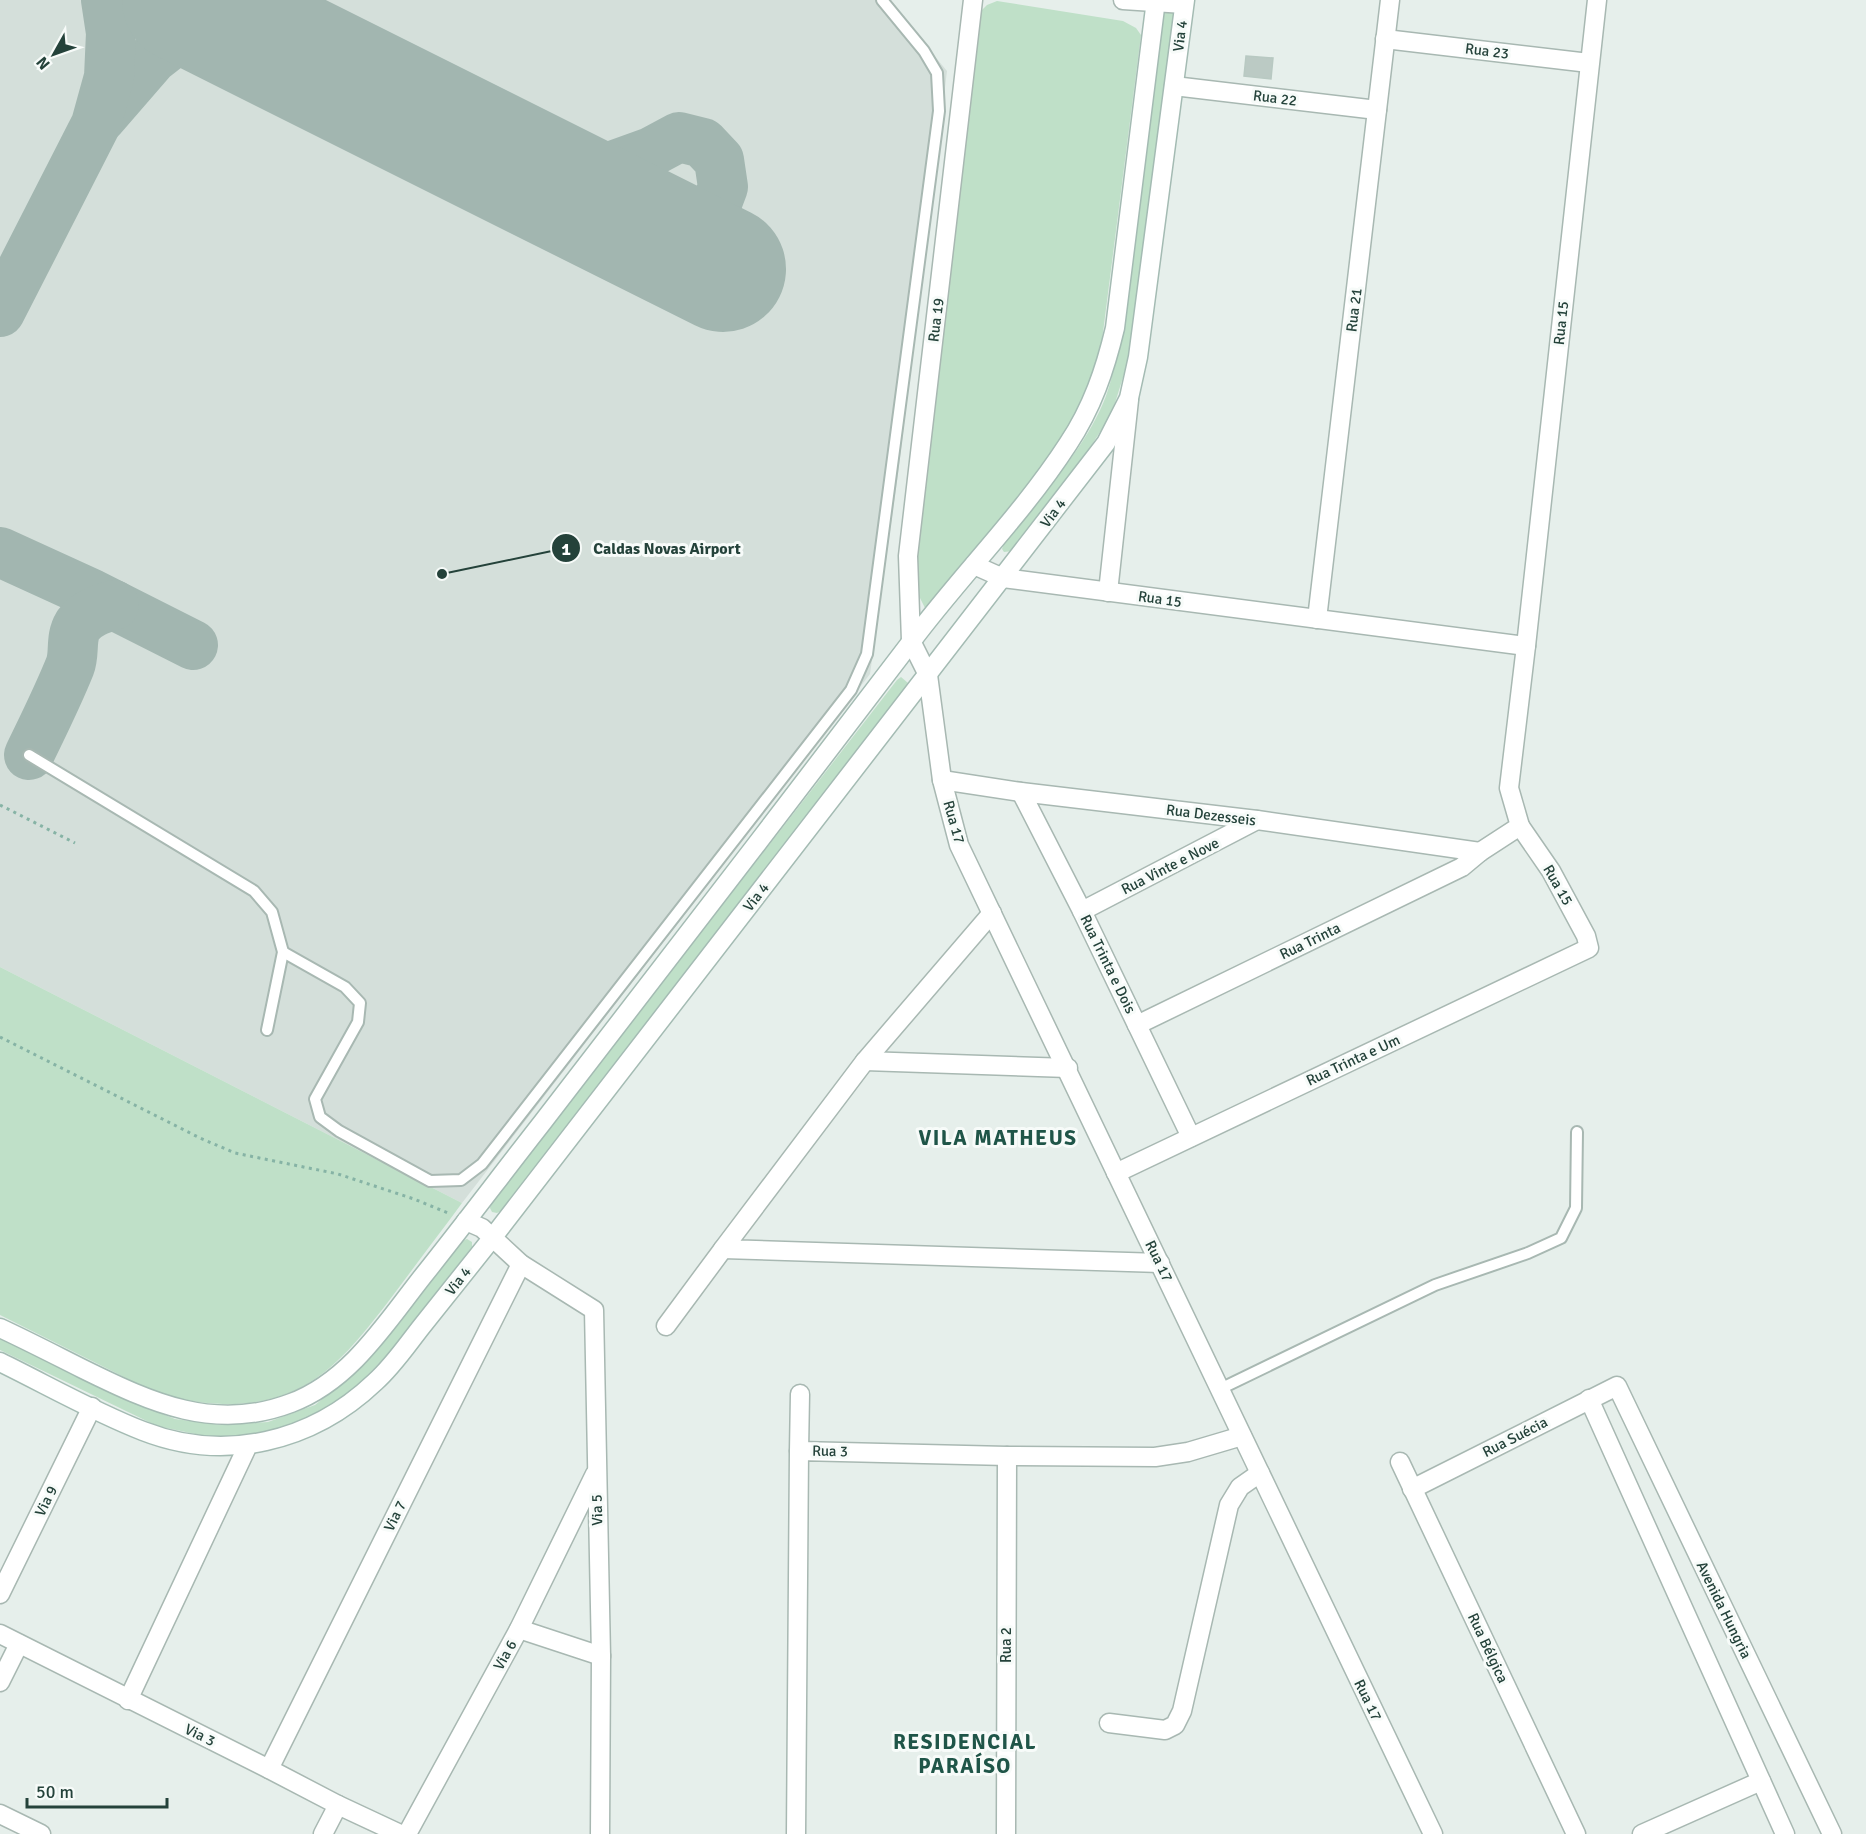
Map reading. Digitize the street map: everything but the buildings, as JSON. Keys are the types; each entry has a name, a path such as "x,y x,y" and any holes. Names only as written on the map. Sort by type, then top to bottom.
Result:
{"street":[{"name":"Rua 19","path":"911,641 908,556 973,0"},
{"path":"1123,0 1185,2"},
{"name":"Rua 21","path":"1317,619 1390,0"},
{"name":"Rua 15","path":"1589,948 1586,936 1551,871 1520,825 1509,788 1597,0"},
{"name":"Via 4","path":"0,1328 136,1395 172,1408 203,1414 237,1416 295,1402 324,1386 351,1364 466,1221 911,641 1054,466 1084,418 1107,360 1114,328 1156,2"},
{"name":"Via 4","path":"0,1362 144,1431 179,1442 209,1446 248,1445 290,1436 323,1421 376,1382 493,1237 1106,444 1129,398 1138,357 1185,2"},
{"name":"Rua 23","path":"1385,39 1589,63"},
{"name":"Rua 22","path":"1174,87 1377,110"},
{"path":"1108,592 1129,398"},
{"name":"Rua 15","path":"974,565 1003,578 1526,646"},
{"name":"Rua 17","path":"911,641 928,675 942,780 959,845 1068,1068 1116,1173 1433,1834"},
{"name":"Rua Dezesseis","path":"942,780 1021,792 1257,820 1480,852"},
{"name":"Rua Trinta e Dois","path":"1021,792 1083,911 1191,1137"},
{"name":"Rua Vinte e Nove","path":"1083,911 1257,820"},
{"path":"1480,852 1520,825"},
{"name":"Rua Trinta","path":"1137,1024 1462,867 1480,852"},
{"path":"666,1326 864,1061 992,913"},
{"name":"Rua Trinta e Um","path":"1116,1173 1589,948"},
{"path":"864,1061 1068,1068"},
{"name":"Via 5","path":"466,1221 482,1228 521,1264 594,1310 601,1656 600,1834"},
{"path":"723,1249 1160,1263"},
{"name":"Via 7","path":"269,1769 521,1264"},
{"name":"Rua Suécia","path":"1412,1489 1617,1386"},
{"name":"Avenida Hungria","path":"1617,1386 1832,1834"},
{"path":"799,1451 800,1394"},
{"path":"1589,1399 1785,1834"},
{"name":"Via 9","path":"0,1594 92,1407"},
{"name":"Rua 3","path":"796,1834 799,1451 1155,1457 1188,1452 1242,1436"},
{"path":"128,1700 248,1445"},
{"name":"Rua 2","path":"1006,1456 1006,1834"},
{"name":"Rua Bélgica","path":"1400,1462 1576,1834"},
{"name":"Via 6","path":"407,1834 519,1629 597,1472"},
{"path":"1109,1723 1165,1730 1175,1725 1182,1711 1229,1504 1240,1487 1260,1473"},
{"path":"519,1629 601,1656"},
{"name":"Via 3","path":"0,1634 400,1834"},
{"path":"0,1682 19,1644"},
{"path":"1642,1834 1761,1781"},
{"path":"324,1834 338,1805"},
{"path":"0,1814 40,1834"}],"lane":[{"path":"284,952 345,987 360,1003 358,1022 315,1100 320,1117 339,1131 430,1181 461,1180 482,1164 851,690 867,654 939,111 937,73 924,51 882,0"},
{"path":"29,755 254,891 272,912 284,952 267,1030"},
{"path":"1220,1389 1435,1285 1528,1253 1561,1238 1576,1208 1577,1132"}],"path":[{"path":"0,805 75,843"},
{"path":"0,1037 200,1138 235,1153 338,1174 414,1199 466,1221"}],"shaded area":[{"path":"0,0 888,0 947,71 898,474 870,674 462,1203 0,967"}],"green space":[{"path":"997,1 1123,21 1136,28 1141,35 1102,340 1092,375 1078,412 1058,445 927,612 919,596 917,548 981,11 987,5"},
{"path":"1165,12 1173,12 1174,17 1129,358 1115,403 1091,446 1013,551 1004,552 1002,549 1004,544 1074,454 1097,416 1109,387 1123,324 1162,15"},
{"path":"901,677 908,683 907,687 501,1211 492,1212 491,1203"},
{"path":"0,967 462,1203 359,1338 323,1373 302,1387 279,1397 223,1404 186,1400 145,1387 0,1315"},
{"path":"467,1239 472,1242 472,1247 389,1353 354,1389 338,1402 302,1422 255,1435 205,1436 157,1426 0,1350 0,1337 122,1398 175,1419 221,1425 268,1422 315,1405 355,1372 399,1324 462,1241"}],"taxiway":[{"path":"0,312 96,124 109,77 111,33 106,0"},
{"path":"101,118 153,58 185,33 226,21"},
{"path":"528,172 601,170 651,152 679,137 703,143 719,160 723,187 697,256"},
{"path":"0,552 92,594 193,645"},
{"path":"29,755 70,666 74,635 78,625 90,614 114,605"}],"runway":[{"path":"185,0 723,269"}],"place":[{"name":"Caldas Novas Airport","path":"442,574"}],"district":[{"name":"VILA MATHEUS","path":"998,1138"},
{"name":"RESIDENCIAL PARAÍSO","path":"965,1754"}]}
